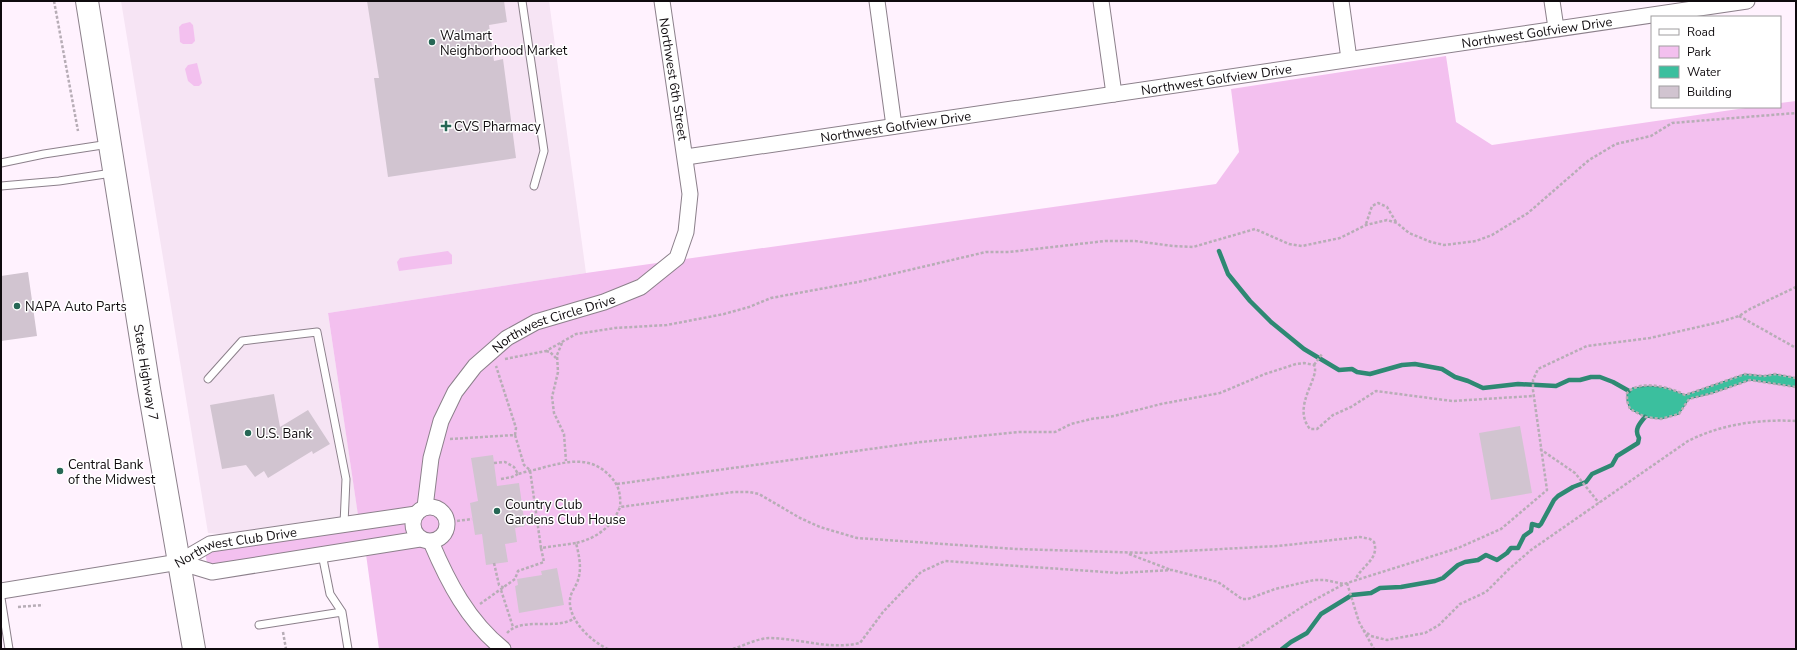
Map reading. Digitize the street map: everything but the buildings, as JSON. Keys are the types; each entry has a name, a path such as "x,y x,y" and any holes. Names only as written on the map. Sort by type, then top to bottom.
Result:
{"main road":[{"name":"State Highway 7","path":"87,1 109,144 194,649"}],"street":[{"name":"Northwest 6th Street","path":"662,1 686,157"},
{"path":"877,1 894,126"},
{"path":"1101,1 1114,94"},
{"path":"1341,1 1349,59"},
{"path":"1552,1 1556,28"},
{"name":"Northwest Golfview Drive","path":"686,157 1747,1"},
{"name":"Northwest Circle Drive","path":"500,647 490,638 459,599 426,540 416,535 412,525 421,510 430,458 441,421 455,392 475,366 507,338 536,322 604,302 642,287 677,258 686,232 690,194 686,157"},
{"path":"421,510 437,508 452,521 442,537 426,540"},
{"name":"Northwest Club Drive","path":"179,562 210,544 344,524 421,510"},
{"name":"Northwest Club Drive","path":"179,562 212,572 322,554 426,540"},
{"path":"1,591 179,562"}],"lane":[{"path":"522,1 544,152 534,186"},
{"path":"1,163 44,154 109,144"},
{"path":"1,186 60,181 114,172"},
{"path":"208,379 242,341 317,332 346,478 344,524"},
{"path":"322,554 330,594 342,612 348,649"},
{"path":"1,598 9,649"},
{"path":"259,625 342,612"}],"path":[{"path":"54,1 78,131"},
{"path":"1366,225 1371,209 1378,203 1386,207 1397,223 1409,233 1431,242 1444,245 1476,241 1492,235 1528,213 1589,160 1616,144 1651,136 1672,123 1796,113"},
{"path":"468,611 504,588 515,579 518,571 544,562 530,470 524,465 515,435 516,428 496,365 505,359 546,351 576,334 667,325 739,310 771,298 844,285 965,259 986,252 1009,252 1113,241 1136,241 1193,247 1255,229 1289,244 1302,246 1340,238 1366,225 1387,220 1397,223"},
{"path":"1238,649 1305,605 1346,584 1458,548 1501,529 1547,490 1533,396 1533,380 1538,369 1587,346 1670,334 1739,316 1750,309 1796,287"},
{"path":"1739,316 1796,348"},
{"path":"562,342 558,350 558,372 552,397 552,405 564,434 566,461"},
{"path":"546,351 550,352 558,360"},
{"path":"1322,354 1314,366 1316,373 1306,395 1304,405 1306,422 1310,429 1317,429 1333,415 1351,407 1376,391 1452,401 1533,396"},
{"path":"617,484 921,442 1019,432 1055,432 1071,424 1085,420 1114,416 1161,404 1220,393 1265,374 1296,364 1304,363 1314,366"},
{"path":"1796,378 1775,374 1764,376 1745,374 1685,395 1667,388 1639,386 1632,388 1627,393 1627,401 1630,409 1645,417 1662,419 1679,414 1689,399 1713,393 1750,380 1796,387"},
{"path":"1363,630 1371,636 1387,640 1414,636 1434,628 1460,604 1486,592 1518,561 1675,449 1696,436 1736,424 1796,420"},
{"path":"436,440 515,435"},
{"path":"1540,449 1575,473 1599,503"},
{"path":"501,479 512,478 518,474 530,470 566,461 577,460 598,466 617,484 620,507 615,517 603,531 590,540 576,544 542,548"},
{"path":"494,463 505,462 514,467 518,474"},
{"path":"620,507 734,492 749,492 759,494 800,518 820,527 857,538 1016,549 1127,553 1278,546 1360,537 1370,539 1374,542 1376,552 1372,559 1359,571 1355,581"},
{"path":"452,521 472,519"},
{"path":"576,544 580,569 578,580 570,602 575,618 594,641 608,649"},
{"path":"1127,553 1172,570 1218,582 1242,599 1255,597 1275,588 1314,580 1326,580 1346,584 1363,630 1374,649"},
{"path":"733,649 758,640 771,638 825,647 860,643 883,612 921,572 945,561 1112,573 1156,573 1172,570"},
{"path":"494,563 499,586 504,588"},
{"path":"501,590 513,627"},
{"path":"18,608 43,606"},
{"path":"513,627 562,622 575,618"},
{"path":"282,622 286,649"},
{"path":"500,647 513,627"}],"shaded area":[{"path":"121,1 549,1 586,273 328,313 358,514 221,534 208,533"}],"green space":[{"path":"190,22 193,25 195,41 192,44 183,44 180,42 179,27 182,24"},
{"path":"1446,56 1456,122 1492,145 1745,108 1781,108 1781,103 1796,101 1796,649 379,649 365,547 210,579 204,547 359,522 328,313 586,273 1216,184 1239,152 1231,89"},
{"path":"197,63 202,83 199,86 194,86 188,81 185,69 188,65"},
{"path":"448,251 452,255 452,264 399,271 397,262 400,258"}],"water":[{"path":"1745,374 1764,376 1775,374 1796,378 1796,387 1750,380 1713,393 1689,399 1679,414 1661,419 1645,417 1630,409 1627,401 1627,393 1632,388 1650,386 1667,388 1685,395"}],"waterway":[{"path":"1219,251 1228,274 1250,301 1271,322 1304,349 1339,370 1352,369 1357,372 1370,374 1402,365 1415,364 1442,369 1455,377 1483,388 1518,384 1556,386 1569,380 1600,377 1629,391"},
{"path":"1282,649 1307,633 1321,614 1352,595 1371,593 1380,588 1401,587 1435,581 1443,578 1458,565 1465,562 1478,560 1486,555 1497,560 1511,548 1518,548 1524,536 1531,531 1532,524 1539,526 1541,524 1554,500 1558,496 1573,487 1586,482 1592,474 1612,465 1617,456 1638,443 1639,438 1637,430 1645,417"}],"place":[{"name":"Walmart Neighborhood Market","path":"432,42"},
{"name":"CVS Pharmacy","path":"446,126"},
{"name":"NAPA Auto Parts","path":"17,306"},
{"name":"U.S. Bank","path":"248,433"},
{"name":"Central Bank of the Midwest","path":"60,471"},
{"name":"Country Club Gardens Club House","path":"497,511"}]}
